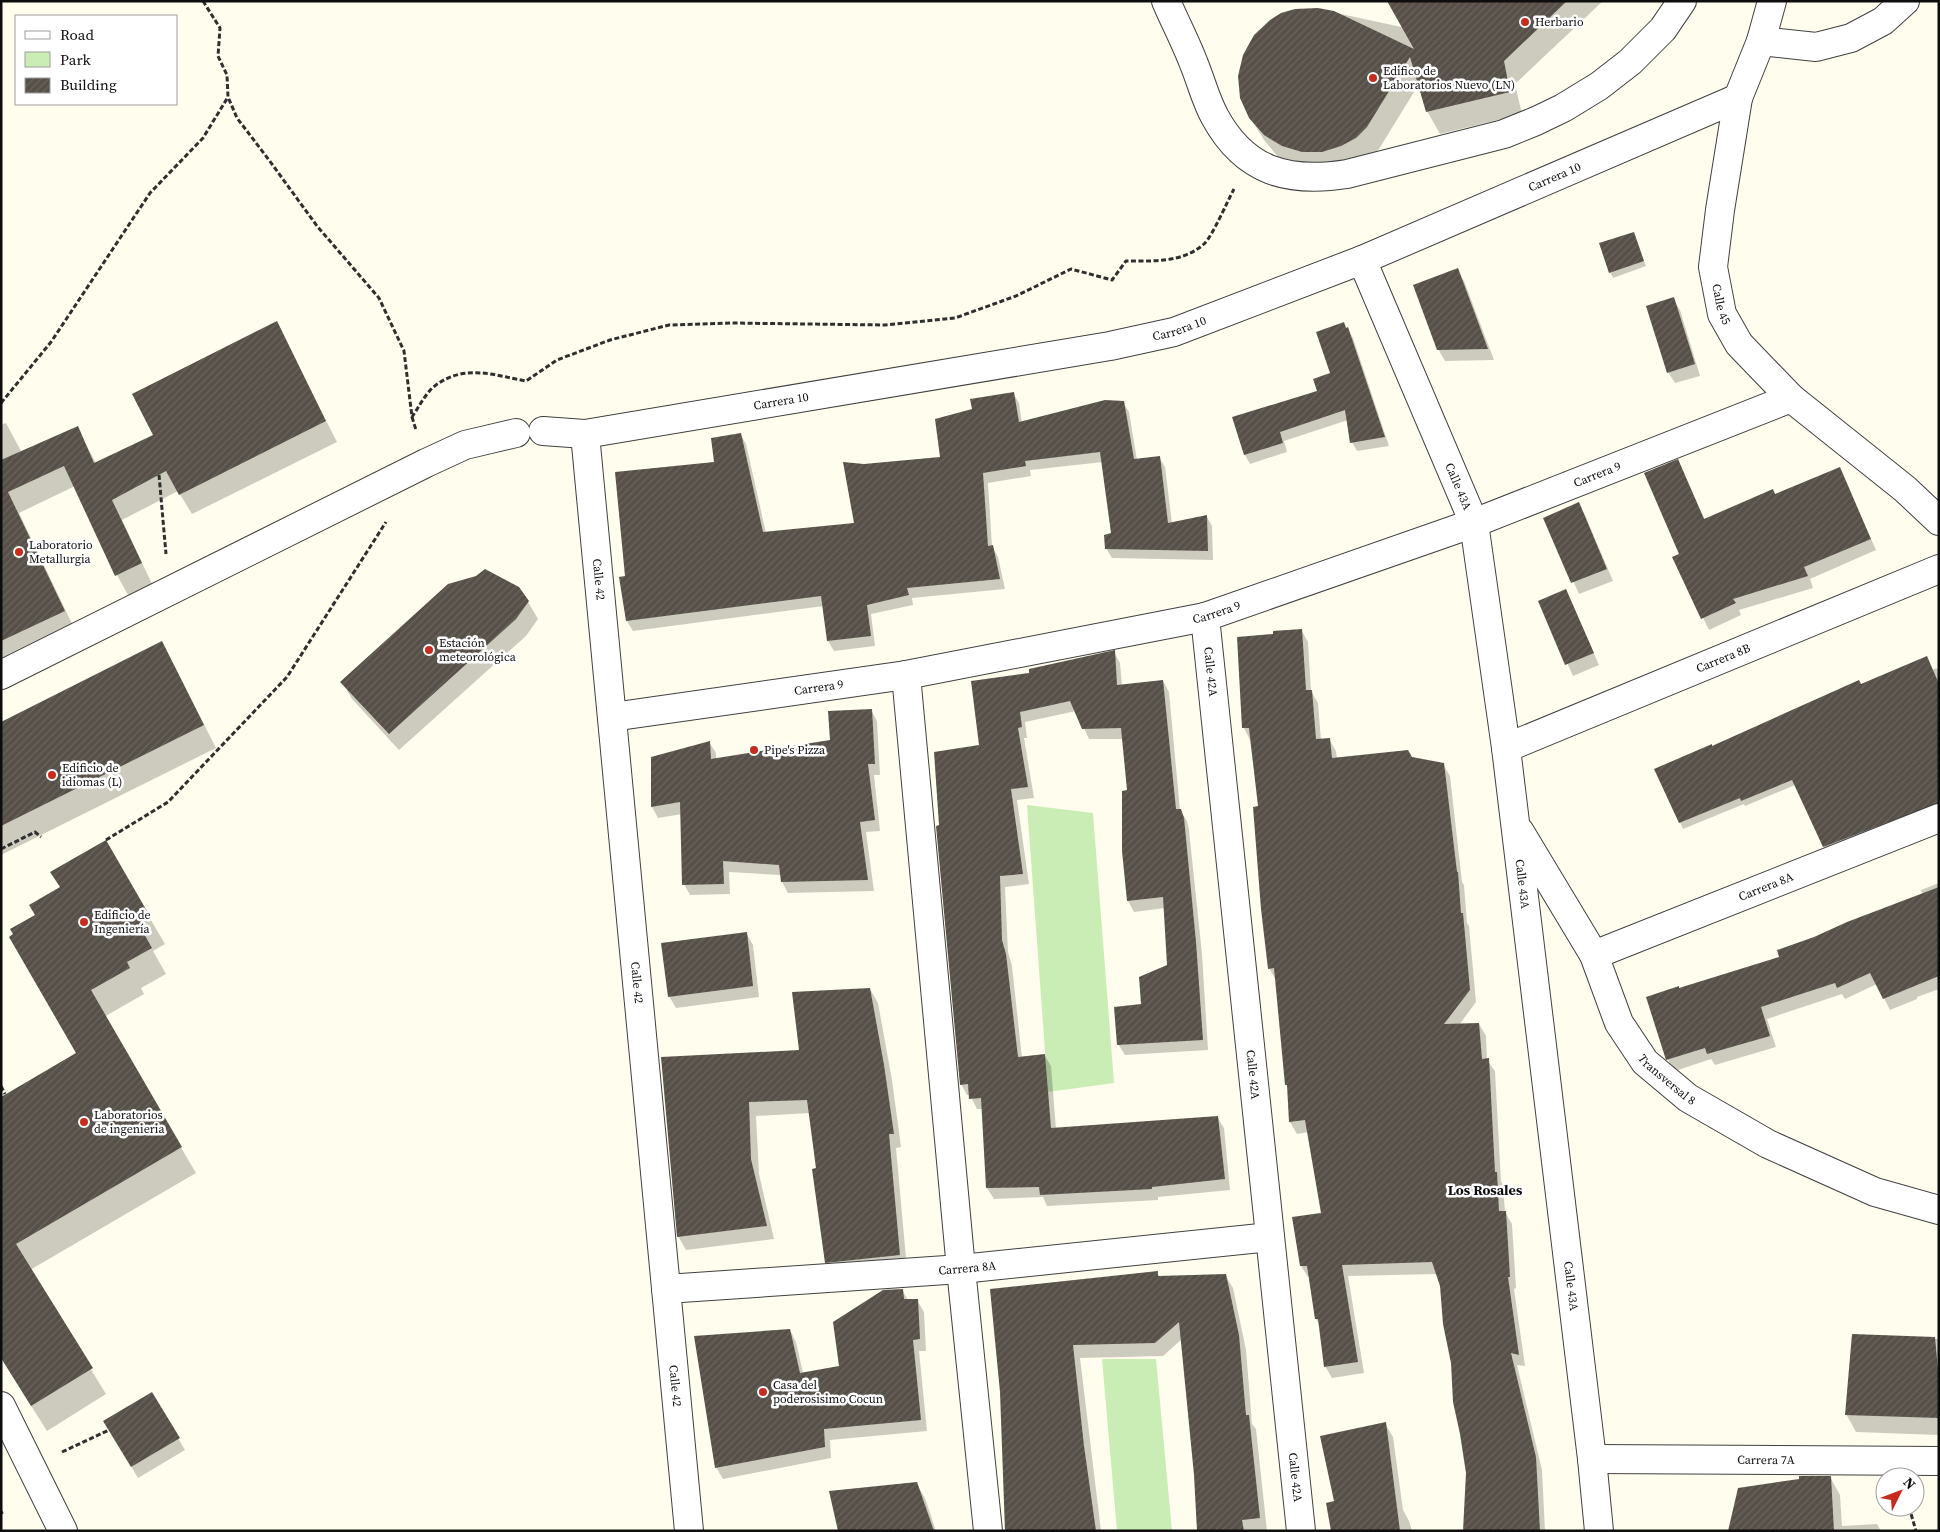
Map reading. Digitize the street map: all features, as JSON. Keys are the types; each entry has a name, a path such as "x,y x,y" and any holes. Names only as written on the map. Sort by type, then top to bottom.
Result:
{"street":[{"path":"1166,1 1193,61 1214,115 1227,138 1253,161 1280,174 1324,178 1347,174 1495,136 1536,122 1564,108 1599,86 1630,62 1663,29 1682,1"},
{"name":"Calle 45","path":"1772,1 1761,41 1738,98 1720,210 1713,267 1722,314 1739,344 1791,398 1905,489 1939,521"},
{"path":"1761,41 1816,47 1851,38 1883,21 1905,1"},
{"name":"Carrera 10","path":"543,431 585,434 1120,344 1174,332 1362,260 1738,98"},
{"name":"Calle 43A","path":"1362,260 1474,523 1516,825 1599,1531"},
{"name":"Carrera 9","path":"612,717 906,675 1205,618 1474,523 1791,398"},
{"path":"1,675 426,463 465,445 516,433"},
{"name":"Calle 42","path":"585,434 689,1531"},
{"name":"Carrera 8B","path":"1506,748 1939,569"},
{"name":"Calle 42A","path":"1205,618 1301,1531"},
{"path":"906,675 961,1269 988,1531"},
{"name":"Carrera 8A","path":"1594,955 1939,818"},
{"name":"Transversal 8","path":"1516,825 1594,955 1619,1023 1645,1062 1688,1098 1777,1148 1875,1192 1937,1211"},
{"name":"Carrera 8A","path":"666,1289 961,1269 1270,1237"},
{"path":"1,1406 18,1452 63,1531"},
{"name":"Carrera 7A","path":"1592,1459 1939,1461"}],"path":[{"path":"203,1 220,28 218,56 227,75 228,97 237,118 317,226 379,298 404,351 412,417 434,386 457,374 475,371 526,381 557,360 610,340 669,326 731,323 885,324 955,318 1016,296 1072,269 1112,280 1126,261 1171,259 1185,255 1205,243 1235,187"},
{"path":"1,403 51,342 150,193 203,138 228,97"},
{"path":"159,475 166,555"},
{"path":"106,840 168,802 287,677 391,516"},
{"path":"1,849 35,832 41,837"},
{"path":"1,1086 5,1094"},
{"path":"18,1452 108,1430"},
{"path":"1912,1517 1916,1531"}],"green space":[{"path":"1027,805 1093,813 1114,1083 1048,1092"},
{"path":"1102,1359 1156,1359 1172,1531 1117,1531"}],"building":[{"name":"Edifico de Laboratorios Nuevo (LN)","path":"1387,1 1567,1 1504,61 1510,92 1426,112 1410,57 1367,127 1356,138 1341,146 1322,152 1302,152 1282,146 1264,135 1249,118 1240,98 1238,76 1243,55 1254,35 1270,20 1281,13 1295,9 1318,8 1334,11 1414,49"},
{"path":"1634,232 1644,261 1609,273 1599,243"},
{"path":"1458,268 1488,349 1437,350 1413,285"},
{"path":"1674,297 1695,364 1667,373 1646,306"},
{"path":"277,321 326,421 179,495 166,471 112,500 142,563 115,576 64,466 8,492 65,611 1,641 1,460 78,426 94,463 153,435 132,394"},
{"path":"1344,322 1346,328 1348,327 1385,437 1350,443 1345,410 1280,432 1283,443 1244,455 1232,417 1317,391 1313,379 1330,373 1316,332"},
{"path":"1014,392 1019,422 1105,400 1124,401 1134,459 1160,456 1168,523 1207,515 1208,551 1105,549 1104,535 1111,533 1100,452 1025,461 1026,466 983,473 988,546 993,545 1000,579 907,588 909,595 867,605 871,636 827,641 821,596 626,621 619,577 625,576 615,472 714,462 711,438 741,433 763,532 854,523 843,462 864,464 940,457 935,419 972,409 970,399"},
{"path":"1678,459 1704,519 1773,489 1775,494 1840,467 1871,539 1804,567 1808,576 1733,599 1736,603 1701,619 1672,557 1679,554 1644,473"},
{"path":"1579,502 1607,569 1571,583 1543,518"},
{"name":"Estación meteorológica","path":"485,569 519,587 529,601 516,619 389,734 340,682 448,584 476,576"},
{"path":"1566,589 1594,653 1565,665 1538,601"},
{"path":"1302,629 1306,690 1312,690 1316,739 1330,738 1332,758 1408,750 1412,757 1444,763 1458,872 1461,913 1463,913 1470,990 1444,1024 1479,1023 1482,1059 1489,1058 1495,1172 1497,1172 1499,1211 1506,1211 1510,1277 1508,1277 1519,1355 1511,1353 1536,1457 1540,1531 1463,1531 1466,1473 1453,1402 1451,1363 1443,1324 1440,1286 1432,1262 1342,1265 1358,1362 1324,1367 1318,1319 1315,1319 1307,1266 1300,1266 1292,1217 1321,1213 1305,1120 1289,1122 1287,1085 1285,1085 1274,968 1268,969 1261,909 1253,807 1258,806 1249,728 1242,728 1237,637 1273,634 1273,631"},
{"name":"Edificio de idiomas (L)","path":"162,641 204,725 1,826 1,722"},
{"path":"1115,650 1117,685 1163,680 1176,809 1181,809 1184,818 1203,1040 1117,1045 1114,1007 1141,1004 1139,977 1167,965 1163,897 1127,901 1122,851 1122,791 1127,790 1121,728 1082,729 1070,701 1020,712 1022,727 1018,728 1028,787 1011,789 1023,874 1000,876 1002,940 1006,954 1018,1057 1045,1054 1051,1128 1218,1116 1225,1179 1152,1187 1152,1189 1040,1195 1039,1187 986,1188 981,1098 969,1099 968,1084 960,1085 936,826 939,825 934,752 979,745 971,681 1029,673 1029,669"},
{"path":"1927,656 1939,684 1939,803 1823,847 1792,780 1741,801 1740,798 1679,823 1654,769 1712,744 1712,746 1859,680 1861,684"},
{"path":"872,709 875,764 868,764 875,820 860,822 868,880 781,882 779,865 723,861 724,884 682,885 680,802 651,807 651,757 710,741 711,759 830,740 828,711"},
{"path":"106,840 151,918 139,925 152,948 127,962 130,968 91,990 182,1147 16,1244 93,1368 31,1406 1,1358 1,1097 76,1053 9,937 13,934 10,929 35,915 29,905 60,887 50,872"},
{"path":"1939,887 1939,976 1883,999 1870,973 1837,988 1835,983 1761,1007 1770,1036 1707,1054 1705,1048 1666,1060 1646,997 1779,957 1777,950"},
{"path":"747,932 753,986 668,997 661,943"},
{"path":"870,988 894,1134 889,1134 900,1255 825,1263 812,1169 816,1168 807,1100 749,1102 751,1159 767,1226 677,1237 661,1057 799,1050 792,992"},
{"path":"1158,1271 1158,1276 1226,1274 1239,1335 1246,1415 1249,1415 1260,1518 1242,1520 1244,1531 1197,1531 1194,1475 1179,1322 1155,1343 1073,1345 1096,1531 1005,1531 1000,1392 990,1289"},
{"path":"903,1289 904,1299 918,1299 920,1339 913,1340 921,1420 824,1429 825,1447 715,1468 694,1336 790,1329 800,1373 839,1366 833,1322 883,1290"},
{"path":"1852,1334 1935,1337 1939,1382 1939,1418 1845,1415"},
{"path":"152,1392 180,1438 131,1467 103,1421"},
{"path":"1386,1422 1400,1531 1331,1531 1326,1503 1334,1501 1320,1436"},
{"path":"1799,1476 1831,1476 1834,1531 1728,1531 1738,1488 1799,1479"},
{"path":"917,1482 934,1531 838,1531 829,1491"}],"place":[{"name":"Herbario","path":"1525,22"},
{"name":"Edifico de Laboratorios Nuevo (LN)","path":"1373,78"},
{"name":"Laboratorio Metallurgia","path":"19,552"},
{"name":"Estación meteorológica","path":"429,650"},
{"name":"Pipe's Pizza","path":"754,750"},
{"name":"Edificio de idiomas (L)","path":"52,775"},
{"name":"Edificio de Ingeniería","path":"84,922"},
{"name":"Laboratorios de ingenieria","path":"84,1122"},
{"name":"Casa del poderosisimo Cocun","path":"763,1392"}],"district":[{"name":"Los Rosales","path":"1485,1190"}]}
